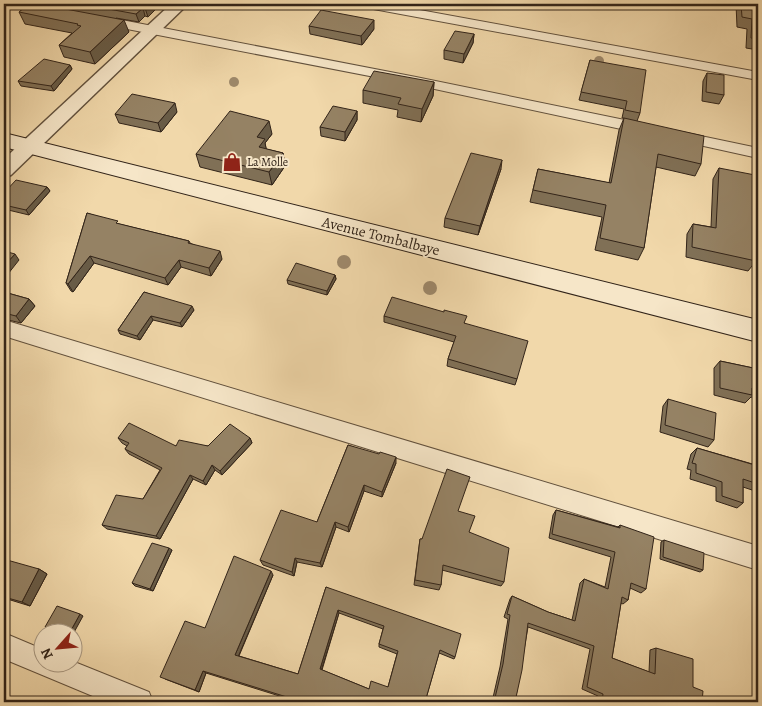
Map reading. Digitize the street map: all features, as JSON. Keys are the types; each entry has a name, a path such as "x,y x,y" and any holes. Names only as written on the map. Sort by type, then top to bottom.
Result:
{"main road":[{"name":"Avenue Tombalbaye","path":"4,140 758,331"}],"street":[{"path":"14,4 63,13"},
{"path":"4,170 27,146 180,4"},
{"path":"368,4 758,76"},
{"path":"83,17 416,81 758,153"},
{"path":"4,328 758,558"},
{"path":"4,646 32,658"},
{"path":"70,674 139,702"}],"building":[{"path":"29,4 39,4 124,20 90,52 59,45 81,26 19,12"},
{"path":"81,4 150,4 136,14"},
{"path":"741,4 758,4 758,39 751,38 752,19 742,17"},
{"path":"321,10 374,20 361,36 309,26"},
{"path":"455,31 474,34 464,54 444,50"},
{"path":"44,59 70,65 51,86 18,81"},
{"path":"590,60 646,70 640,113 625,110 627,101 581,92"},
{"path":"374,71 434,82 422,109 398,104 401,98 363,90"},
{"path":"707,73 724,75 724,95 706,92"},
{"path":"132,94 175,103 158,123 115,114"},
{"path":"333,106 357,111 345,132 320,127"},
{"path":"230,111 269,121 257,137 265,139 259,147 283,153 269,172 196,154"},
{"path":"624,118 704,136 701,164 658,154 644,248 600,238 606,205 533,190 538,169 611,183"},
{"path":"471,153 502,160 480,226 445,218"},
{"path":"719,168 755,175 755,188 758,189 758,208 755,208 756,261 692,247 693,224 716,228"},
{"path":"16,180 47,187 26,210 4,205 6,197 4,193"},
{"path":"87,213 118,221 116,223 189,241 188,243 220,251 209,268 179,260 165,278 90,256 68,284 66,283"},
{"path":"4,251 15,254 4,266"},
{"path":"296,263 335,275 327,291 287,280"},
{"path":"4,292 29,299 16,316 4,313"},
{"path":"144,292 192,306 180,323 151,316 137,336 118,330"},
{"path":"392,297 444,312 444,310 467,316 464,323 528,341 517,379 448,359 456,336 384,316"},
{"path":"720,361 758,369 758,390 752,388 752,395 720,388"},
{"path":"668,399 716,413 714,440 665,425"},
{"path":"129,423 176,446 179,440 208,446 230,424 250,438 220,471 212,465 203,481 190,475 156,536 102,525 116,495 143,499 162,468 125,449 129,443 118,438"},
{"path":"348,445 396,457 382,492 364,485 348,527 335,522 320,563 295,558 292,572 260,560 281,510 317,522"},
{"path":"697,448 758,466 758,484 743,479 743,503 722,496 722,482 696,473 696,464 692,463"},
{"path":"447,469 470,477 458,511 475,516 469,532 509,548 504,582 443,565 441,585 415,580 420,539 422,539"},
{"path":"556,510 620,528 620,525 654,537 646,589 631,583 628,600 622,597 612,658 655,674 656,648 693,659 693,687 703,691 702,702 602,702 603,694 587,687 594,646 528,623 522,670 515,702 494,702 503,664 510,615 507,614 512,596 548,612 575,621 584,579 608,589 615,552 552,534"},
{"path":"664,540 704,553 703,570 663,557"},
{"path":"152,543 169,548 150,589 132,583"},
{"path":"234,556 271,571 235,655 298,674 326,587 461,634 455,657 440,650 425,702 288,702 290,698 203,671 195,690 160,677 185,621 205,628","holes":["338,610 384,626 379,644 398,651 388,687 371,681 369,689 320,669"]},
{"path":"7,560 39,569 22,602 4,597 4,567"},
{"path":"57,606 80,614 74,624 47,624"}],"place":[{"name":"La Molle","path":"232,162"}]}
